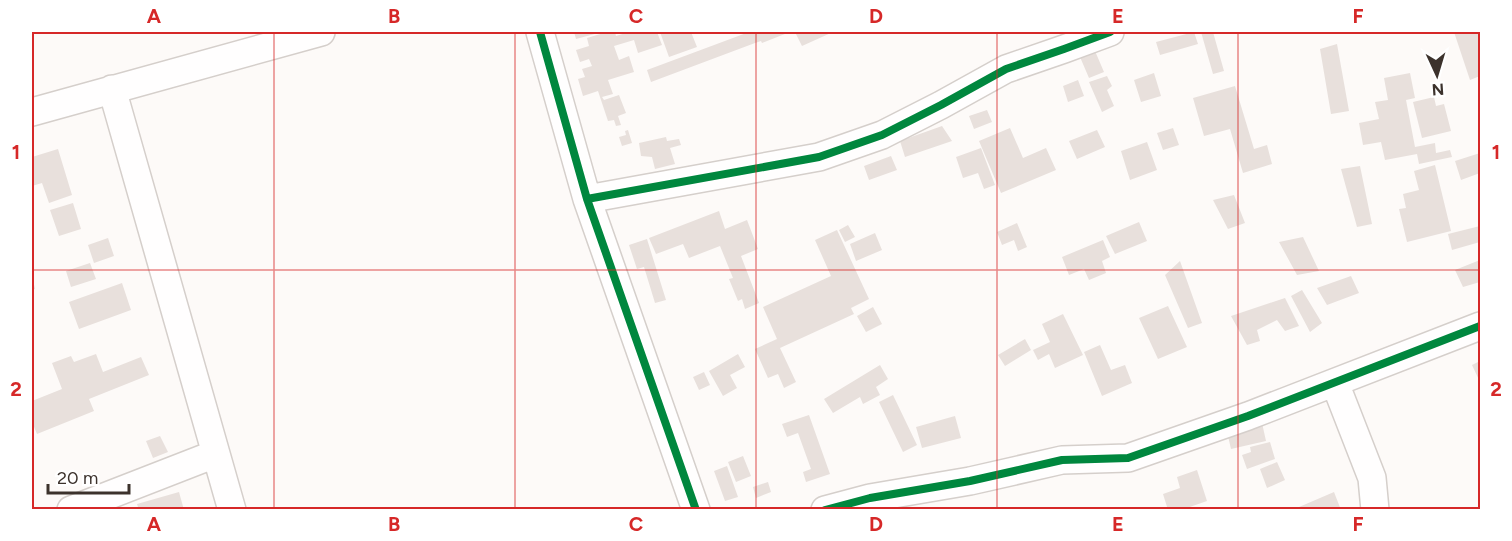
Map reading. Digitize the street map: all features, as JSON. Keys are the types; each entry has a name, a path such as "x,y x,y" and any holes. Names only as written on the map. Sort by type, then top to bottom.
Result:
{"street":[{"path":"32,112 321,32"},
{"path":"540,32 587,199 696,510"},
{"path":"587,199 819,157 882,135 1006,69 1110,32"},
{"path":"112,89 232,510"},
{"path":"825,510 870,498 970,481 1062,459 1128,458 1335,383 1480,326"},
{"path":"1335,383 1372,478 1374,510"},
{"path":"71,510 215,454"}],"building":[{"path":"574,32 602,32 576,39"},
{"path":"615,32 616,36 629,32 657,32 662,45 638,53 634,40 614,46 619,60 629,56 634,72 608,80 613,94 602,97 604,100 619,95 626,113 618,116 621,125 616,126 614,120 608,121 598,91 583,96 578,79 585,77 582,69 592,66 589,59 580,62 576,50 589,46 587,38"},
{"path":"660,32 691,32 697,47 669,57"},
{"path":"749,32 790,32 651,82 647,70"},
{"path":"795,32 833,32 802,46"},
{"path":"1194,32 1198,44 1160,55 1156,42"},
{"path":"1201,32 1213,32 1224,71 1213,74"},
{"path":"1454,32 1480,32 1480,76 1470,80"},
{"path":"1337,44 1349,111 1331,114 1320,49"},
{"path":"1095,51 1104,72 1089,78 1080,57"},
{"path":"1154,73 1161,96 1141,102 1134,80"},
{"path":"1410,73 1415,98 1406,100 1415,147 1435,143 1436,153 1450,150 1452,157 1419,164 1417,154 1385,160 1381,142 1363,145 1359,123 1379,119 1375,102 1388,100 1384,78"},
{"path":"1107,76 1112,86 1107,90 1114,106 1102,112 1089,82"},
{"path":"1078,80 1084,96 1068,102 1063,86"},
{"path":"1235,86 1254,149 1267,145 1272,164 1243,173 1230,129 1204,136 1193,98"},
{"path":"1434,97 1436,106 1444,104 1451,131 1422,138 1413,102"},
{"path":"987,110 992,122 974,129 969,116"},
{"path":"942,126 952,141 905,157 900,141"},
{"path":"1010,128 1023,158 1046,148 1056,170 1001,193 979,141"},
{"path":"1173,128 1179,145 1163,150 1157,133"},
{"path":"628,130 632,143 622,146 619,137 626,135 625,131"},
{"path":"1097,130 1105,147 1077,159 1069,141"},
{"path":"666,137 667,141 679,139 681,145 670,148 675,164 655,169 652,157 641,156 639,143"},
{"path":"1147,142 1157,170 1130,180 1121,151"},
{"path":"981,148 995,185 984,189 978,173 963,178 956,157"},
{"path":"58,149 72,195 49,203 42,183 32,186 32,157"},
{"path":"1480,153 1480,173 1461,180 1455,161"},
{"path":"891,156 897,170 869,180 864,166"},
{"path":"1435,165 1451,231 1407,242 1399,209 1406,208 1403,194 1419,190 1414,171"},
{"path":"1360,166 1372,224 1357,227 1341,169"},
{"path":"1234,195 1245,223 1228,229 1213,200"},
{"path":"73,203 81,229 59,236 50,210"},
{"path":"719,211 725,229 747,220 758,249 741,256 759,303 745,309 742,299 738,301 729,279 733,278 720,246 689,258 683,244 656,254 649,238"},
{"path":"1139,222 1147,241 1115,254 1106,236"},
{"path":"1017,223 1027,247 1018,251 1014,240 1002,245 997,232"},
{"path":"848,225 855,237 845,242 839,230"},
{"path":"1480,226 1480,242 1452,250 1448,234"},
{"path":"837,230 869,299 851,308 854,314 780,348 796,382 784,388 778,374 768,378 755,349 777,339 763,307 831,276 815,240"},
{"path":"875,233 882,250 856,261 850,244"},
{"path":"1303,237 1319,271 1297,275 1279,242"},
{"path":"108,238 114,256 94,263 88,245"},
{"path":"647,239 666,300 655,303 644,267 637,269 629,245"},
{"path":"1103,240 1110,257 1102,261 1106,273 1089,280 1084,269 1069,275 1062,257"},
{"path":"1480,260 1480,282 1463,287 1455,270"},
{"path":"1180,261 1202,323 1188,328 1165,275"},
{"path":"90,263 96,279 71,287 66,271"},
{"path":"1351,276 1359,293 1327,305 1317,288"},
{"path":"122,283 131,310 79,329 69,302"},
{"path":"1302,290 1322,323 1310,332 1291,296"},
{"path":"1285,298 1299,326 1285,331 1277,320 1257,330 1260,341 1247,345 1231,316"},
{"path":"1168,306 1187,347 1158,359 1139,318"},
{"path":"873,307 882,324 866,332 857,316"},
{"path":"1063,314 1083,355 1055,368 1049,354 1038,360 1033,350 1050,342 1042,324"},
{"path":"1025,339 1031,350 1005,366 998,355"},
{"path":"1100,345 1111,370 1125,365 1132,383 1102,396 1084,352"},
{"path":"96,354 103,372 141,357 149,375 89,399 94,411 37,434 32,422 32,401 62,389 52,363 71,356 74,362"},
{"path":"738,354 745,367 730,375 737,388 723,396 709,371"},
{"path":"1480,361 1480,382 1472,365"},
{"path":"880,365 888,379 876,387 880,395 863,404 860,397 833,413 824,399"},
{"path":"704,372 710,385 699,390 693,377"},
{"path":"893,395 917,445 903,452 879,402"},
{"path":"809,415 830,474 806,482 803,472 811,469 798,433 787,437 782,424"},
{"path":"955,416 961,438 922,448 916,427"},
{"path":"1262,423 1266,441 1231,449 1227,432"},
{"path":"160,436 168,452 153,458 146,441"},
{"path":"1270,442 1275,459 1247,469 1242,455 1251,452 1250,447"},
{"path":"743,456 751,476 736,482 728,462"},
{"path":"1277,462 1285,480 1267,488 1260,469"},
{"path":"727,466 738,497 725,501 714,471"},
{"path":"1197,470 1207,501 1181,510 1168,510 1163,494 1180,488 1177,477"},
{"path":"768,482 771,492 756,498 753,487"},
{"path":"179,492 184,510 139,510 137,504"},
{"path":"1334,492 1341,510 1300,510 1299,507"}],"cycle path":[{"path":"540,32 587,199 696,510"},
{"path":"587,199 819,157 882,135 1006,69 1110,32"},
{"path":"825,510 870,498 970,481 1062,460 1128,458 1248,416 1480,326"}]}
